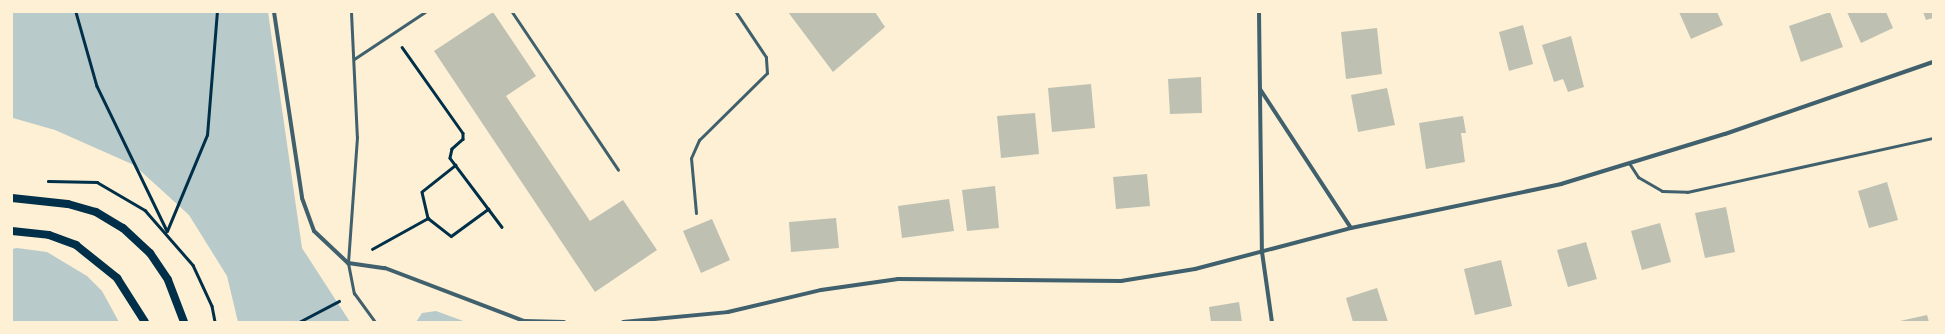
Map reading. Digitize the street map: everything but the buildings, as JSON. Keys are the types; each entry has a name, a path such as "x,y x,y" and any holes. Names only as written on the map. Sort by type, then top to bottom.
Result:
{"main road":[{"path":"12,198 68,204 96,212 123,228 150,253 168,280 184,322"},
{"path":"12,231 49,235 76,245 116,278 145,322"}],"street":[{"path":"274,12 302,198 314,231 348,263 385,268 445,288 524,321 564,322"},
{"path":"1259,12 1262,252 1272,322"},
{"path":"623,322 728,312 822,290 898,279 1122,281 1195,269 1351,228 1561,184 1725,134 1933,62"},
{"path":"1260,88 1351,228"}],"lane":[{"path":"350,12 354,59 357,137 348,263 354,293 375,322"},
{"path":"354,59 425,12"},
{"path":"512,12 618,170"},
{"path":"696,212 691,158 699,140 767,73 766,57 736,12"},
{"path":"1628,163 1638,177 1662,191 1687,192 1933,138"}],"path":[{"path":"76,12 97,86 167,232 206,135 217,12"},
{"path":"392,34 463,133 463,139 452,149 450,158 502,227"},
{"path":"456,165 422,192 428,218 450,236 488,209"},
{"path":"348,263 428,218"},
{"path":"299,322 354,293"}],"shaded area":[{"path":"12,12 268,12 302,248 350,322 238,322 227,276 189,215 134,165 55,130 13,118"},
{"path":"17,248 47,252 87,276 102,291 119,322 12,322 12,249"},
{"path":"436,311 466,322 416,322 422,313"}]}
